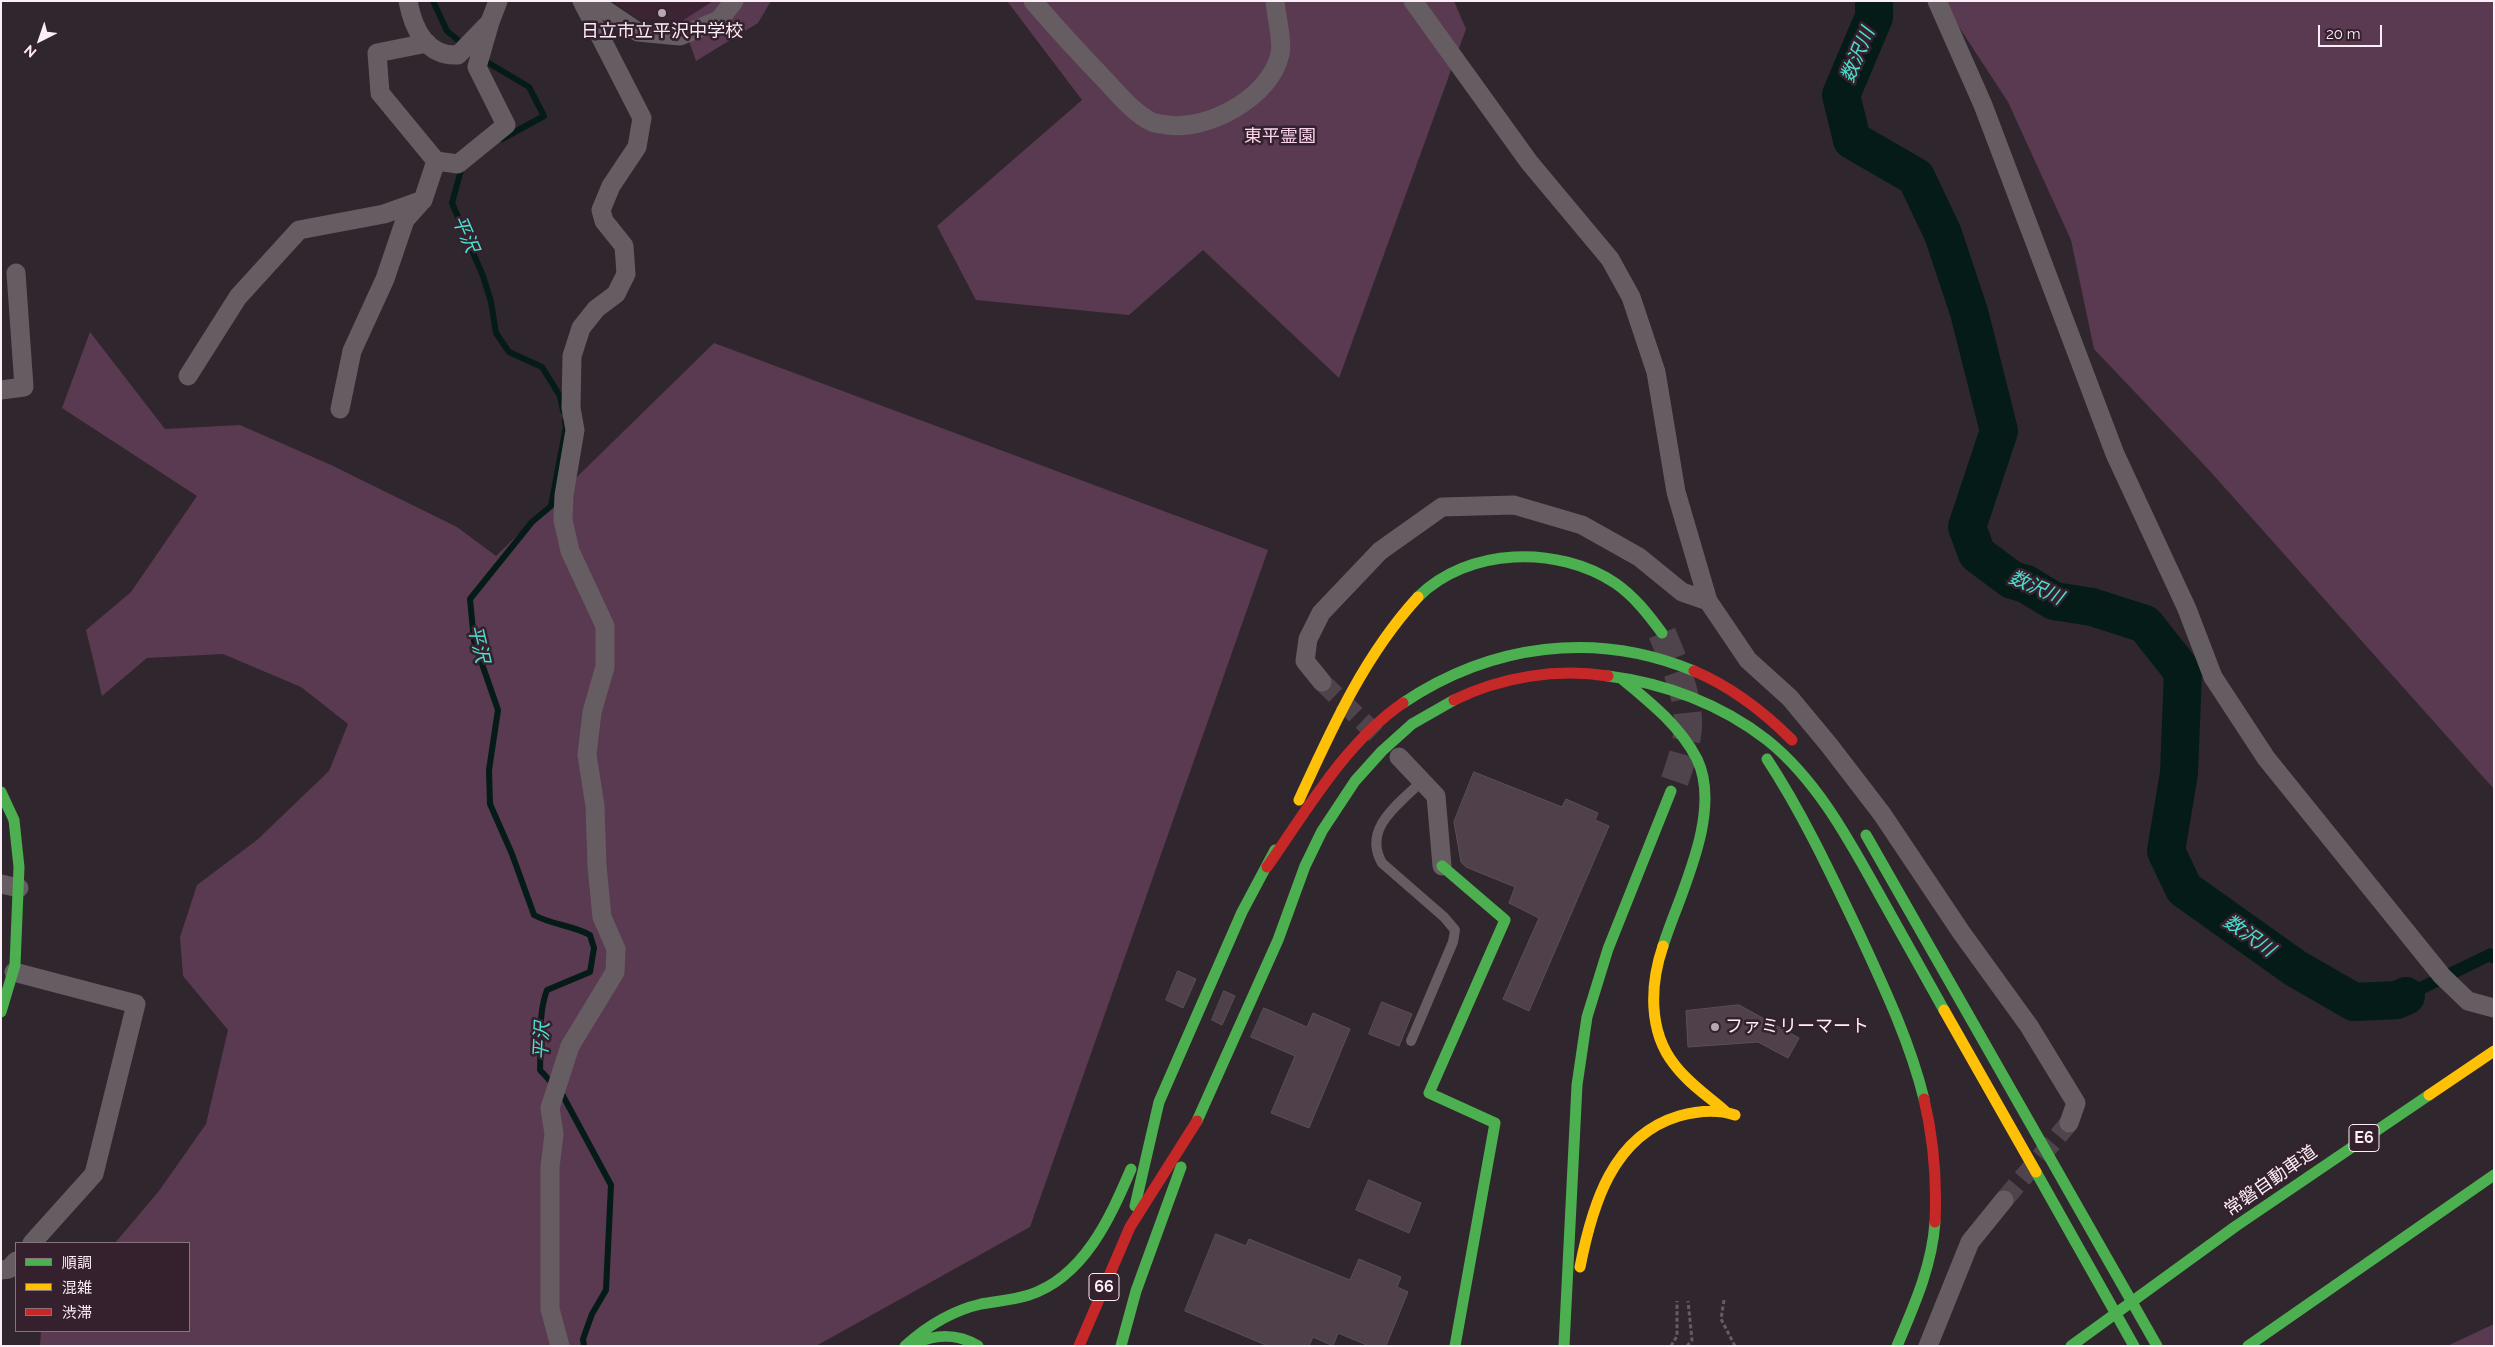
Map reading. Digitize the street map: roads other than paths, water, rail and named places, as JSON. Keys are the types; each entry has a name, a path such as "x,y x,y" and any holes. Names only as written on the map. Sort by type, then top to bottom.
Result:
{"main road":[{"path":"905,1346 939,1319 957,1311 1030,1294 1044,1288 1067,1272 1090,1247 1106,1221 1242,912 1267,867 1330,733 1379,645 1413,604 1436,582 1471,565 1492,560 1539,556 1561,560 1586,567 1610,578 1645,609 1662,633"},
{"path":"1267,867 1353,748 1393,710 1420,690 1453,673 1480,662 1516,652 1578,646 1637,653 1667,662 1696,672 1740,696 1755,706 1799,746"},
{"path":"1121,1346 1136,1291 1198,1119 1282,930 1321,833 1347,794 1370,765 1427,714 1468,693 1514,680 1558,673 1617,674 1644,680 1694,697 1754,730 1791,765 1818,796 1848,840 2134,1346"},
{"path":"1617,674 1675,724 1697,759 1704,787 1705,818 1700,848 1655,968 1652,1001 1656,1030 1669,1057 1690,1082 1725,1111 1739,1116"},
{"path":"1726,715 1757,748 1781,780 1813,836 1896,1012 1922,1088 1935,1158 1938,1188 1936,1217 1926,1276 1896,1346"},
{"path":"1564,1346 1577,1085 1587,1017 1608,948 1671,791"},
{"path":"1,792 7,800 15,826 18,848 10,886 14,972 1,1012"},
{"path":"1859,824 2158,1346"},
{"path":"1442,866 1505,920 1429,1093 1495,1122 1455,1346"},
{"name":"常磐自動車道","path":"2071,1346 2236,1226 2494,1051"},
{"path":"1130,1228 1159,1102"},
{"path":"1564,1332 1573,1311 1584,1244 1594,1211 1614,1163 1637,1139 1671,1116 1725,1111"},
{"path":"1130,1228 1198,1119"},
{"path":"2248,1346 2340,1280 2494,1176"},
{"name":"66","path":"1079,1346 1130,1228"},
{"path":"2059,1341 2101,1311 2184,1263"},
{"path":"2258,1346 2304,1306"},
{"path":"910,1346 938,1335 970,1340 978,1346"}],"street":[{"path":"408,1 413,24 427,43 442,54 458,55 478,44"},
{"path":"427,43 377,53 380,93 436,161 458,164 506,125 478,67 478,44 490,22 498,1"},
{"path":"560,1346 550,1309 550,1168 554,1134 550,1108 570,1046 615,972 616,949 602,916 597,866 595,806 587,755 592,712 605,667 606,626 570,551 563,520 564,495 574,430 571,408 572,356 581,328 596,309 616,294 626,274 624,246 604,221 602,210 611,186 637,147 642,118 582,1"},
{"path":"592,1 638,32 680,36 719,20 734,1"},
{"path":"1033,1 1063,37 1125,101 1153,123 1178,127 1207,122 1230,111 1269,79 1281,53 1275,1"},
{"path":"1413,1 1529,162 1610,260 1631,296 1656,372 1676,492 1708,601 1748,660 1790,698 1829,745 1906,848 1955,923 2029,1026 2076,1103 2069,1123"},
{"path":"1937,1 1983,105 2114,454 2187,609 2213,677 2266,758 2442,976 2468,1001 2494,1008"},
{"path":"340,409 352,351 384,279 406,220 423,200 436,161"},
{"path":"188,376 238,297 299,230 384,214 423,200"},
{"path":"1,390 24,387 16,273"},
{"path":"1322,682 1305,661 1308,639 1321,613 1380,551 1442,507 1514,505 1582,525 1639,557 1682,592 1708,601"},
{"path":"1400,757 1436,796 1442,866"},
{"path":"14,972 136,1004 94,1174 33,1242"},
{"path":"1928,1346 1970,1242 2004,1200"},
{"path":"1,1270 9,1269 15,1262"}],"lane":[{"path":"1411,1041 1453,942 1454,930 1444,917 1382,863 1376,852 1375,840 1378,828 1422,781"}],"waterway":[{"name":"平沢","path":"433,1 447,31 464,45"},
{"name":"数沢川","path":"1874,1 1874,17 1841,95 1852,140 1916,177 1943,234 1969,312 1999,431 1967,527 1977,554 2012,580 2026,584 2054,601 2092,607 2145,624 2183,672 2179,773 2166,851 2184,889 2295,968 2354,1002 2397,1000 2406,996"},
{"name":"平沢","path":"482,59 529,87 544,116 502,139"},
{"name":"平沢","path":"464,167 461,170 452,203 483,276 491,302 496,333 509,352 542,367 560,396 563,411"},
{"name":"平沢","path":"565,421 566,427 551,506 532,522 470,599 474,641 498,710 489,770 490,804 512,854 534,915 590,935 594,948 590,972 547,990 542,1009 540,1029 540,1070 562,1094 611,1185 606,1290 592,1314 583,1339 584,1346"}],"tunnel":[{"path":"1662,633 1680,679 1688,716 1685,744 1671,791"},
{"path":"1322,682 1379,737"},
{"path":"2004,1200 2069,1123"}],"place":[{"name":"日立市立平沢中学校","path":"662,13"},
{"name":"ファミリーマート","path":"1715,1027"}],"park label":[{"name":"東平霊園","path":"1280,137"}]}
